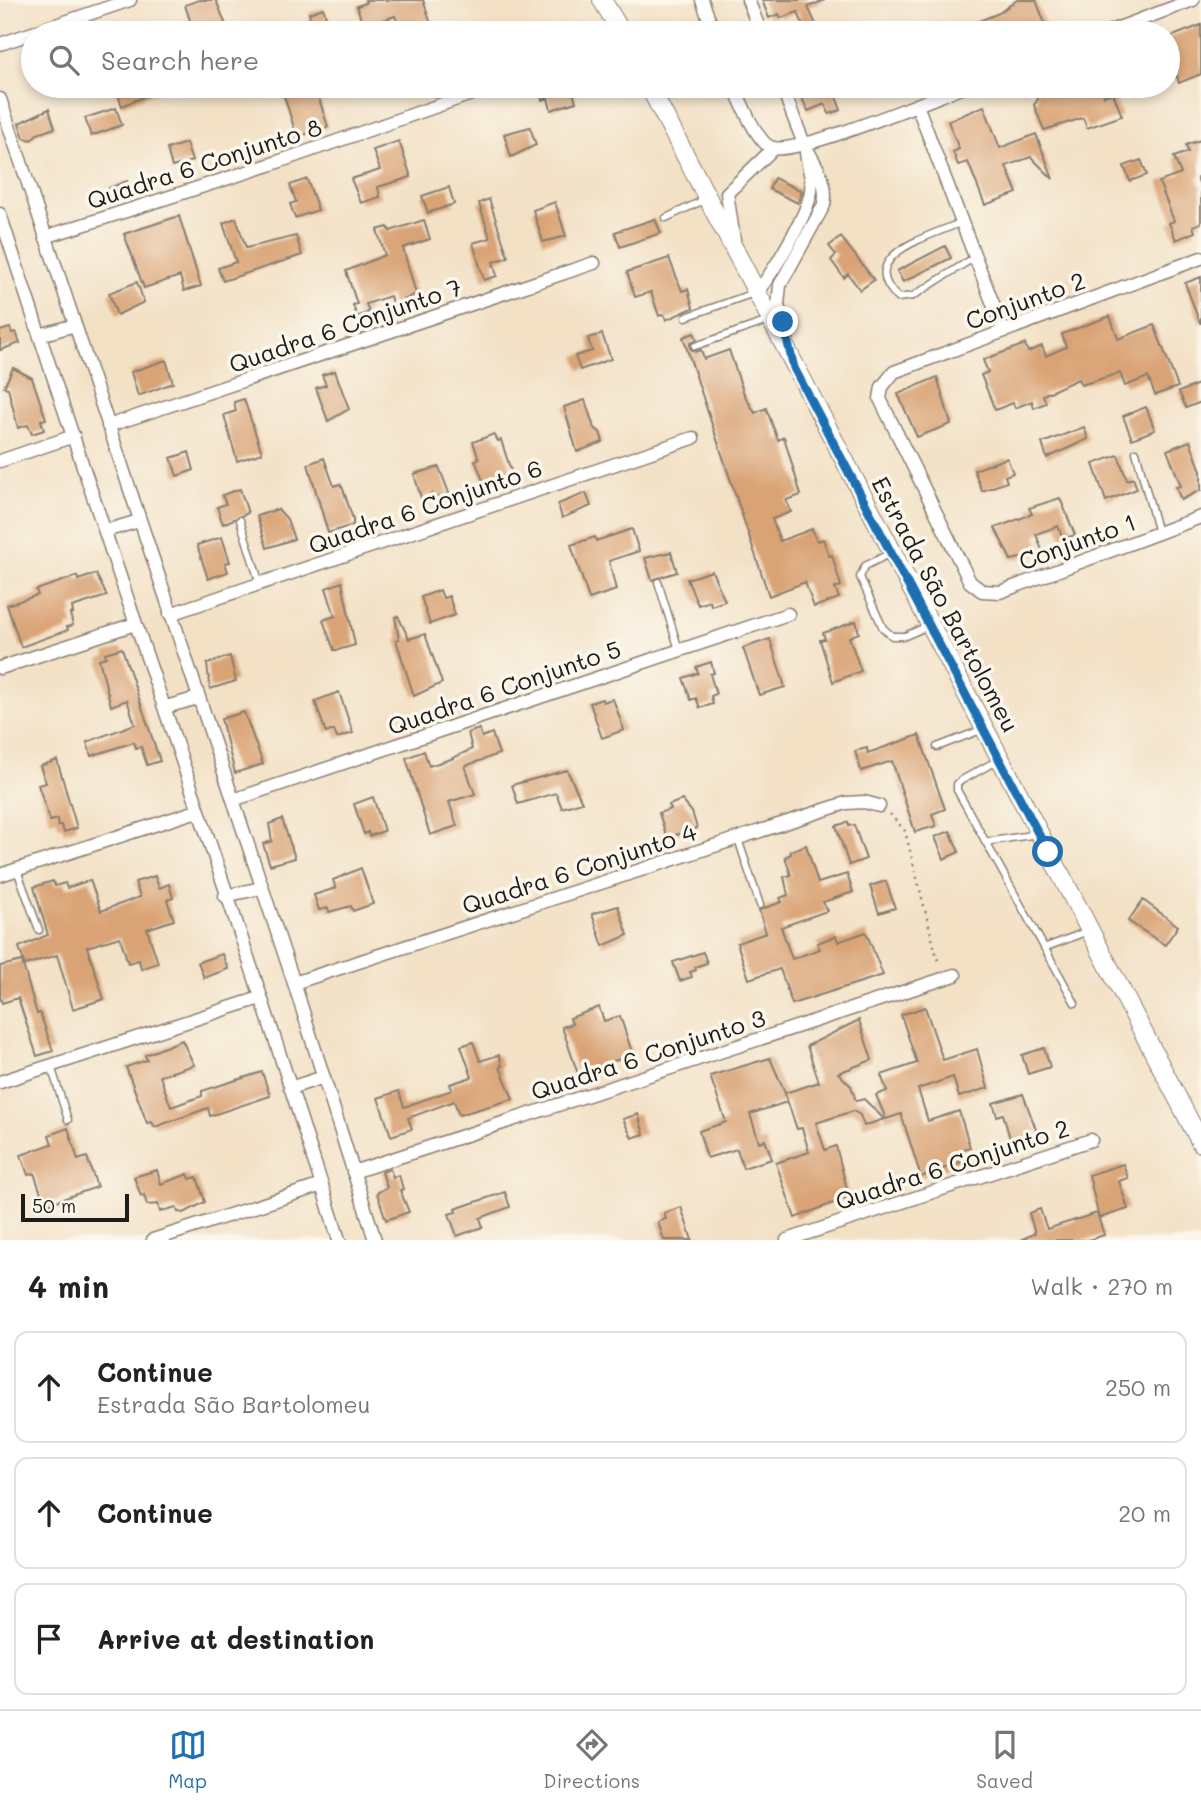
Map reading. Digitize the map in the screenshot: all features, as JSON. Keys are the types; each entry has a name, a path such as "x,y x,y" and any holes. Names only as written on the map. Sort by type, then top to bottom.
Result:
{"street":[{"path":"68,21 130,0"},
{"path":"602,0 611,21"},
{"path":"702,0 710,21"},
{"path":"748,0 756,21"},
{"path":"1137,21 1193,0"},
{"path":"0,44 21,37"},
{"name":"Quadra 6 Conjunto 8","path":"45,237 268,165 460,98"},
{"name":"Estrada São Bartolomeu","path":"655,98 1201,1143"},
{"path":"739,98 743,109 770,146"},
{"path":"756,293 769,276 809,200 812,180 805,145 787,98"},
{"path":"707,199 770,146 805,145 935,98"},
{"path":"0,99 5,139 45,237 75,325 294,984 375,1240"},
{"path":"917,105 1003,330"},
{"path":"794,368 778,305 780,285 824,205 826,192 817,163 805,145"},
{"path":"737,257 727,193 770,146"},
{"path":"0,214 5,248 40,335 135,624 166,707 197,811 339,1240"},
{"name":"Conjunto 2","path":"970,582 880,399 882,387 894,372 1201,258"},
{"name":"Quadra 6 Conjunto 7","path":"108,426 594,263"},
{"path":"40,335 75,325"},
{"path":"0,461 74,436"},
{"name":"Quadra 6 Conjunto 6","path":"170,614 693,438"},
{"name":"Conjunto 1","path":"970,582 982,591 1000,592 1201,517"},
{"path":"105,531 139,521"},
{"name":"Quadra 6 Conjunto 5","path":"233,800 788,614"},
{"path":"0,668 135,624"},
{"path":"166,707 198,698"},
{"name":"Quadra 6 Conjunto 4","path":"294,984 846,803 864,802 879,806"},
{"path":"0,875 197,811"},
{"path":"225,896 261,888"},
{"name":"Quadra 6 Conjunto 3","path":"353,1172 948,977"},
{"path":"0,1082 260,998"},
{"path":"290,1088 324,1077"},
{"name":"Quadra 6 Conjunto 2","path":"786,1240 1091,1140"},
{"path":"153,1240 322,1185"}],"lane":[{"path":"666,218 707,199"},
{"path":"962,222 884,262 881,273 885,286 898,298 914,296 975,257"},
{"path":"686,317 756,293"},
{"path":"695,346 770,321"},
{"path":"1136,452 1158,533"},
{"path":"240,520 260,584"},
{"path":"891,552 865,566 860,577 883,628 892,636 905,636 929,625"},
{"path":"657,582 679,651"},
{"path":"937,747 984,729"},
{"path":"1000,759 957,784 985,842 1075,1003"},
{"path":"985,842 1039,834"},
{"path":"738,839 760,905"},
{"path":"17,869 39,930"},
{"path":"1044,948 1089,930"},
{"path":"51,1066 68,1119"}],"path":[{"path":"879,806 895,817 905,831 948,977"}],"building":[{"path":"199,0 216,0 224,21 190,21 185,5"},
{"path":"365,0 423,0 430,21 397,21 395,16 380,21 361,21 357,6 366,3"},
{"path":"762,0 825,0 808,7 814,21 801,21 798,12 781,18 779,14 769,18"},
{"path":"1017,0 1036,0 1044,21 979,21 999,13"},
{"path":"323,8 328,21 311,21 309,13"},
{"path":"1201,25 1201,74 1180,83 1180,33"},
{"path":"119,98 141,98 122,106"},
{"path":"285,98 319,98 328,127 297,137"},
{"path":"548,98 575,98 576,102 551,110"},
{"path":"802,98 836,98 841,110 829,114 825,104 808,111"},
{"path":"1115,98 1122,116 1087,128 1083,118 1044,130 1034,105 1038,99"},
{"path":"984,106 1000,148 1036,134 1053,179 1031,157 1006,166 1017,193 985,205 968,162 958,165 953,152 959,149 948,121"},
{"path":"116,108 122,125 91,136 85,118"},
{"path":"49,109 55,128 37,134 31,140 24,138 19,123"},
{"path":"530,127 536,145 511,157 504,134"},
{"path":"1201,140 1201,176 1197,178 1201,187 1201,223 1193,226 1195,232 1176,240 1169,223 1174,221 1159,182 1181,174 1174,157 1188,152 1186,145"},
{"path":"399,141 411,177 378,187 380,197 361,203 351,179 380,170 373,150"},
{"path":"186,143 192,161 172,167 167,149"},
{"path":"1141,160 1147,175 1130,181 1124,166"},
{"path":"774,178 802,191 798,203 769,189"},
{"path":"307,179 318,210 295,218 290,204 296,202 290,185"},
{"path":"127,181 131,195 113,201 109,188"},
{"path":"449,187 454,204 428,213 422,196"},
{"path":"489,199 508,257 493,262 497,276 484,280 473,243 490,238 479,203"},
{"path":"555,202 566,236 543,242 533,210"},
{"path":"179,216 201,286 184,291 180,276 144,288 124,234"},
{"path":"236,218 246,248 296,236 302,255 223,281 218,268 236,262 223,223"},
{"path":"655,219 661,233 620,247 615,232"},
{"path":"424,220 430,239 403,248 416,294 393,306 390,296 366,304 369,312 357,317 353,305 357,304 346,271 385,255 377,230 388,227 390,231"},
{"path":"841,237 874,280 860,290 848,274 844,278 831,260 836,255 829,246"},
{"path":"945,246 951,258 903,282 897,271"},
{"path":"669,258 682,291 688,289 693,308 666,320 664,314 659,316 651,292 635,297 627,272"},
{"path":"1201,277 1201,323 1200,323 1185,283"},
{"path":"137,282 144,302 117,315 109,293"},
{"path":"1110,316 1118,339 1154,325 1178,387 1155,395 1148,377 1125,386 1120,373 1081,385 1078,379 1043,395 1046,403 1034,408 1032,401 1015,408 1013,403 995,410 981,375 988,372 983,360 1025,344 1028,352 1042,346 1046,356 1066,347 1062,334"},
{"path":"10,328 12,333 16,332 20,343 0,350 0,331"},
{"path":"694,333 697,339 690,343 690,348 695,352 701,350 704,359 729,350 744,394 755,413 766,408 778,440 784,437 801,495 786,500 791,512 772,519 780,541 812,529 817,541 823,539 829,556 832,555 841,586 835,588 839,598 814,607 805,582 769,596 683,337"},
{"path":"602,334 611,359 580,370 575,356 592,351 588,338"},
{"path":"166,360 173,383 138,396 131,372"},
{"path":"13,368 32,378 46,419 41,420 44,430 32,434 28,425 18,428 8,388 4,387"},
{"path":"335,371 349,409 328,421 316,388 326,385 322,375"},
{"path":"937,377 951,424 917,437 898,394"},
{"path":"1201,383 1201,402 1186,408 1179,392"},
{"path":"244,399 262,453 237,461 224,415 236,411 234,402"},
{"path":"585,400 594,428 600,432 603,442 577,452 564,407"},
{"path":"1146,407 1155,430 1132,439 1123,416"},
{"path":"1084,427 1088,439 1047,458 1042,443"},
{"path":"494,434 498,441 501,440 512,474 484,483 475,460 479,459 473,442"},
{"path":"1190,441 1201,471 1201,490 1181,500 1176,487 1181,486 1167,450"},
{"path":"189,452 194,470 177,476 171,458"},
{"path":"1118,455 1127,480 1133,478 1137,489 1106,501 1093,464"},
{"path":"324,458 334,486 340,484 343,489 353,519 353,525 328,533 308,464"},
{"path":"1007,458 1013,473 1005,476 1007,482 982,491 974,470"},
{"path":"439,467 449,493 433,499 432,494 421,498 414,474"},
{"path":"240,489 248,513 223,524 217,507 226,504 222,495"},
{"path":"586,493 591,506 562,518 558,504"},
{"path":"1060,498 1075,535 1063,539 1058,526 1036,534 1043,553 1011,560 995,528 1032,514 1029,508"},
{"path":"278,509 287,519 294,539 267,548 257,516"},
{"path":"632,529 639,551 609,561 616,590 589,599 571,545 595,537 596,541"},
{"path":"222,537 230,562 225,563 228,572 208,579 197,545"},
{"path":"671,552 677,572 652,580 645,558"},
{"path":"712,571 725,601 711,606 710,601 698,605 687,579"},
{"path":"96,574 107,596 72,607 73,613 70,614 73,625 67,627 68,630 21,647 7,605 38,595 36,590 77,576 78,580"},
{"path":"342,582 355,645 334,650 323,620 335,616 326,588"},
{"path":"440,590 443,598 449,596 455,615 430,624 421,597"},
{"path":"398,616 409,639 425,634 442,683 414,696 396,640 399,639 395,617"},
{"path":"856,621 859,633 849,637 861,671 833,682 820,640 825,639 823,633"},
{"path":"770,639 785,687 759,695 743,648"},
{"path":"122,648 160,761 147,765 141,747 136,748 134,742 91,756 87,742 135,724 127,700 111,706 99,659 106,657 105,653"},
{"path":"230,656 236,681 210,689 207,664"},
{"path":"711,662 714,673 710,674 716,694 711,696 713,704 700,708 696,698 691,700 683,678 698,673 696,667"},
{"path":"339,692 353,733 337,738 334,730 326,733 315,701"},
{"path":"602,699 603,702 613,699 624,730 602,738 590,703"},
{"path":"244,712 263,764 235,773 221,719"},
{"path":"479,729 482,737 492,733 499,754 465,766 475,794 449,802 457,826 430,835 406,758 424,751 429,766 451,759 472,749 468,733"},
{"path":"919,735 945,809 932,814 936,826 915,832 892,761 861,771 855,751 867,748 868,753"},
{"path":"57,760 77,828 64,832 61,825 58,826 57,819 50,821 38,785 46,783 40,766"},
{"path":"567,770 582,802 562,808 556,793 518,804 512,785"},
{"path":"373,797 384,831 369,836 368,832 364,834 354,804"},
{"path":"682,800 692,812 697,828 667,838 659,813 671,809 669,805"},
{"path":"282,819 295,858 270,865 263,844 272,841 269,824"},
{"path":"848,822 849,826 854,825 866,859 849,865 836,826"},
{"path":"950,831 959,852 944,859 935,837"},
{"path":"806,845 818,883 847,874 853,892 823,902 827,911 781,927 792,959 820,949 817,943 836,936 838,942 866,932 883,975 792,1004 780,969 749,979 737,943 766,933 759,910 782,902 780,898 788,895 784,877 791,875 785,857 791,854 790,851"},
{"path":"361,868 373,904 353,911 351,906 329,912 328,908 319,910 314,895 336,888 333,880"},
{"path":"155,876 159,888 169,884 173,898 167,900 174,920 147,929 158,963 141,969 139,960 128,963 120,937 87,947 104,999 73,1009 57,955 25,965 19,947 48,935 34,887 53,881 55,886 65,883 67,888 90,880 101,911 140,897 135,882"},
{"path":"886,881 895,908 879,913 870,886"},
{"path":"1143,900 1178,926 1165,945 1128,921"},
{"path":"618,906 628,935 603,946 592,914"},
{"path":"703,952 707,963 695,967 696,970 690,972 692,977 680,981 673,962"},
{"path":"222,954 228,969 204,978 198,962"},
{"path":"22,961 37,1014 40,1013 53,1051 37,1056 18,998 2,1003 0,997 0,966"},
{"path":"599,1007 604,1021 620,1016 633,1055 601,1065 603,1071 589,1076 588,1072 578,1074 562,1027 572,1024 570,1018"},
{"path":"925,1007 943,1060 977,1049 988,1088 959,1097 953,1077 918,1089 928,1121 959,1111 970,1147 961,1150 964,1161 921,1177 901,1114 886,1119 876,1095 887,1091 881,1075 917,1063 901,1015"},
{"path":"859,1020 872,1060 838,1073 851,1086 856,1101 864,1099 884,1119 864,1126 860,1115 853,1111 816,1123 825,1150 836,1146 849,1197 795,1218 776,1163 809,1152 802,1128 797,1129 785,1094 787,1102 750,1114 759,1142 765,1140 772,1159 743,1168 737,1149 707,1158 699,1131 726,1122 710,1076 770,1058 785,1093 819,1082 807,1046"},
{"path":"182,1040 194,1065 160,1076 171,1107 202,1096 202,1091 262,1072 270,1096 210,1116 208,1108 155,1127 152,1122 147,1123 126,1067 147,1060 145,1055"},
{"path":"473,1042 480,1061 499,1055 500,1067 513,1099 459,1115 454,1101 408,1118 412,1129 391,1136 378,1098 399,1091 404,1107 452,1090 450,1084 472,1077 461,1046"},
{"path":"1044,1048 1050,1067 1028,1074 1022,1055"},
{"path":"1023,1094 1038,1135 1011,1142 1003,1114 997,1116 993,1103"},
{"path":"638,1114 644,1134 632,1138 623,1119"},
{"path":"68,1128 78,1160 87,1157 97,1187 45,1205 34,1173 28,1175 21,1155 52,1144 49,1135"},
{"path":"1123,1164 1128,1178 1119,1181 1128,1209 1099,1218 1089,1175"},
{"path":"390,1169 393,1177 399,1175 403,1189 400,1190 409,1212 386,1220 377,1193 387,1187 382,1172"},
{"path":"157,1170 161,1184 188,1174 190,1179 197,1177 205,1202 184,1213 178,1212 176,1207 160,1212 158,1204 147,1205 134,1177"},
{"path":"505,1192 510,1207 480,1218 483,1227 457,1236 449,1214 456,1212 455,1209"},
{"path":"681,1207 692,1240 664,1240 658,1222 666,1219 664,1213"},
{"path":"1040,1209 1047,1229 1097,1213 1104,1235 1088,1240 1021,1240 1035,1233 1029,1213"}],"route":[{"path":"783,322 794,368 1048,852"}]}
